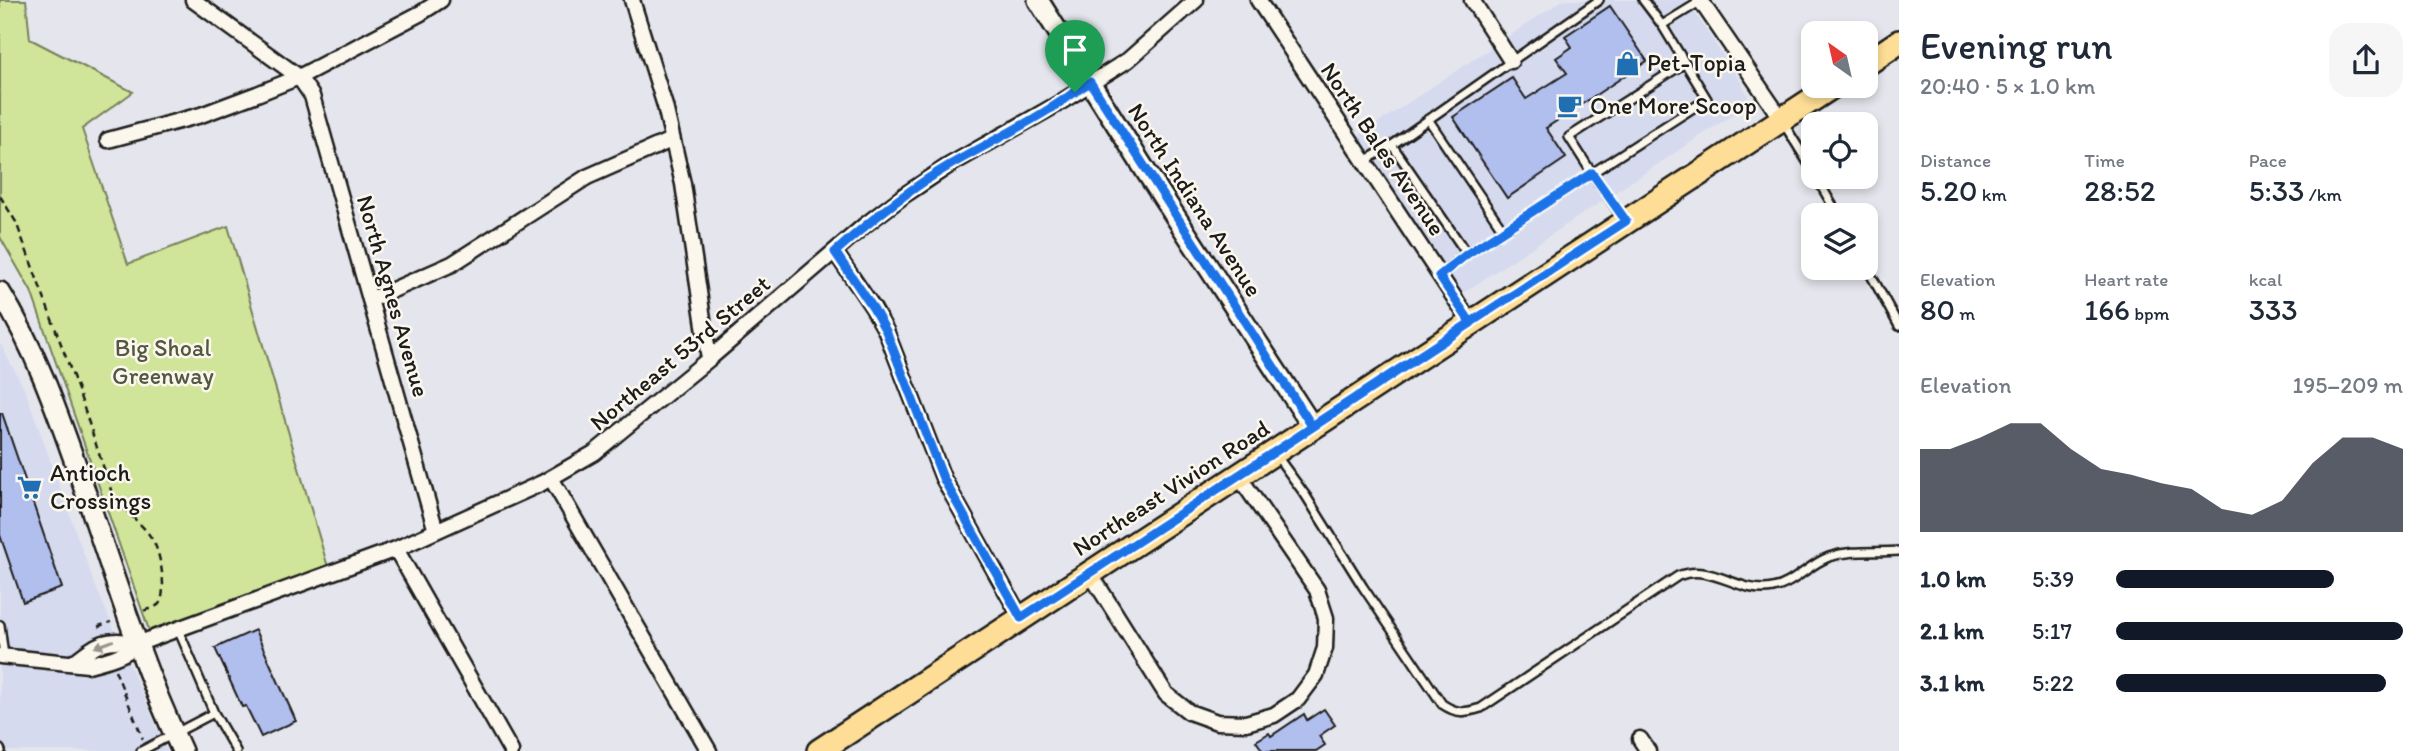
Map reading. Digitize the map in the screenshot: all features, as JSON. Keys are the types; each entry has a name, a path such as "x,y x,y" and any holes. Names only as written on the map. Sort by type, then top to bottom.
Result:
{"main road":[{"path":"1878,56 1899,41"},
{"name":"Northeast Vivion Road","path":"819,751 1815,98"}],"street":[{"path":"193,0 299,76"},
{"path":"108,140 201,115 299,76 421,13 440,0"},
{"path":"632,0 665,106 683,184 709,359"},
{"name":"North Indiana Avenue","path":"1038,0 1312,426"},
{"name":"Northeast 53rd Street","path":"2,656 88,665 99,662 130,650 137,643 396,549 551,478 594,453 906,194 948,166 1056,106 1128,60 1196,0"},
{"name":"North Bales Avenue","path":"1258,0 1471,323"},
{"path":"1472,0 1511,61"},
{"path":"1701,1 1782,120"},
{"name":"North Agnes Avenue","path":"299,76 312,96 436,531"},
{"path":"370,300 452,264 587,177 671,140"},
{"path":"835,252 886,331 943,478 1021,618"},
{"path":"0,292 22,331 53,401 150,680 182,751"},
{"path":"1090,573 1166,694 1189,712 1217,722 1246,723 1274,715 1298,699 1316,675 1325,648 1326,618 1317,590 1238,475"},
{"path":"551,478 709,751"},
{"path":"396,549 511,751"}],"lane":[{"path":"1364,162 1599,0"},
{"path":"1439,276 1503,230 1707,99 1662,25 1643,0"},
{"path":"1662,25 1701,1"},
{"path":"1626,221 1569,137 1685,63"},
{"path":"1428,119 1503,230"},
{"path":"1782,120 1801,151"},
{"path":"1392,145 1467,254"},
{"path":"1874,280 1899,326"},
{"path":"1273,452 1306,496 1442,704 1453,711 1464,713 1481,708 1678,576 1689,572 1714,575 1739,584 1772,589 1829,557 1858,550 1899,551"},
{"path":"0,625 2,656"},
{"path":"178,629 215,713 236,751"},
{"path":"141,751 215,713"}],"path":[{"path":"0,196 16,222 78,390 112,493 117,503 151,537 158,550 164,594 159,604 141,611"},
{"path":"113,666 141,734"}],"shaded area":[{"path":"1563,0 1686,0 1742,84 1749,104 1463,293 1449,279 1355,138"},
{"name":"Antioch Crossings","path":"0,343 25,390 95,585 167,751 0,751"}],"green space":[{"name":"Big Shoal Greenway","path":"0,0 26,0 30,39 133,92 82,129 128,264 228,226 330,574 149,630 31,291 0,237"}],"building":[{"path":"1610,6 1647,61 1546,128 1566,158 1507,198 1453,117 1512,78 1526,99 1567,73 1556,58 1572,47 1565,36"},
{"path":"0,413 62,588 23,602 0,535"},
{"path":"255,630 296,721 261,737 246,706 242,707 215,648"},
{"path":"1324,709 1335,725 1319,736 1325,745 1316,751 1263,751 1256,741 1269,733 1271,736 1304,714 1307,720"}],"place":[{"name":"Pet-Topia","path":"1627,63"},
{"name":"One More Scoop","path":"1570,106"},
{"name":"Antioch Crossings","path":"30,487"}],"route":[{"path":"1075,92 1056,106 948,166 906,194 835,252 886,331 943,478 1021,618 1471,323 1439,276 1467,254 1592,173 1626,221 1471,323 1312,426 1090,82 1075,92"}]}
